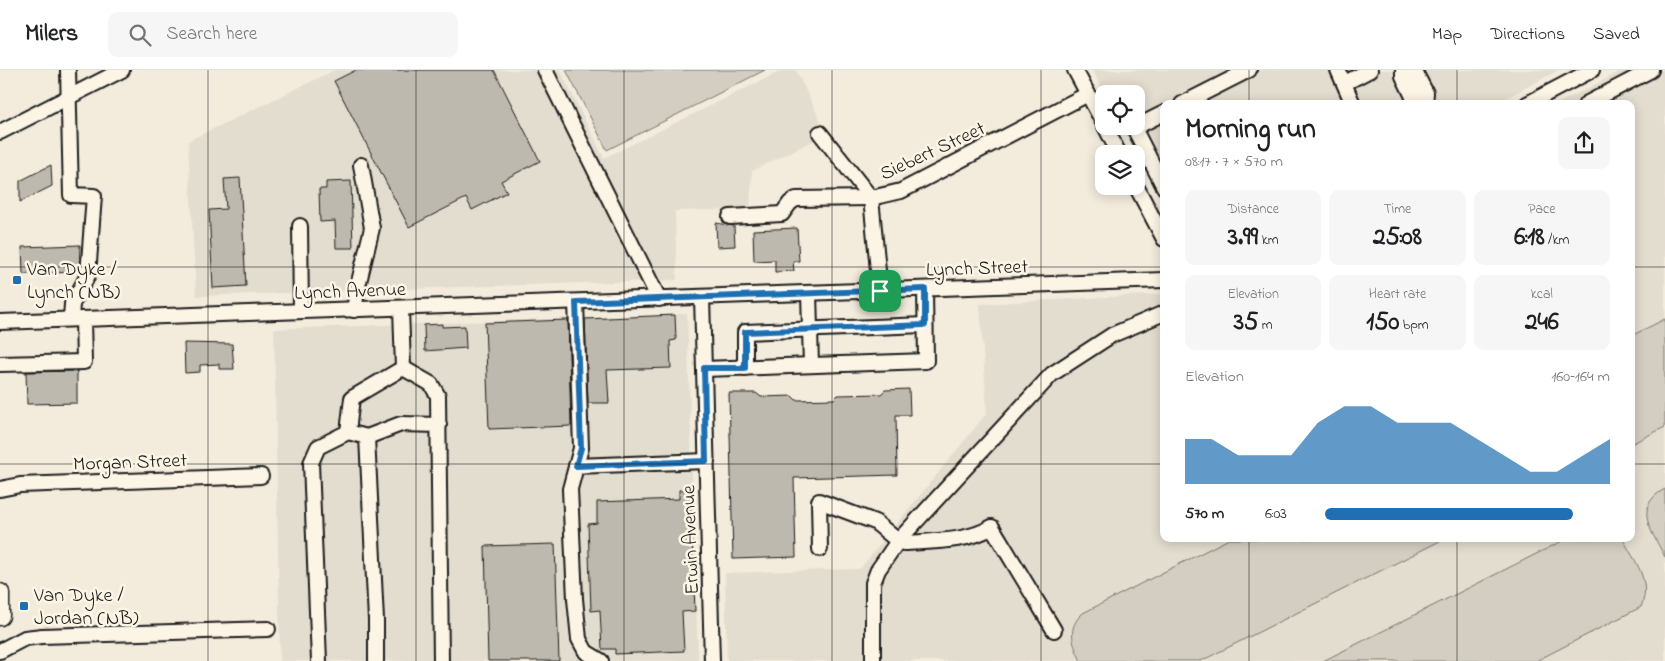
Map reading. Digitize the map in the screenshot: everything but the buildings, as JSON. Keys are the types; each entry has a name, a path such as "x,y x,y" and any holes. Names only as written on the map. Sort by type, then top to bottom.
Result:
{"main road":[{"path":"0,593 0,616"}],"street":[{"path":"0,364 84,362 77,319 72,304 88,275 94,196 72,195 68,70"},
{"path":"0,132 122,70"},
{"path":"545,70 659,299"},
{"path":"1075,70 1095,108"},
{"path":"1190,100 1249,70"},
{"path":"1338,70 1351,100"},
{"path":"1345,83 1370,70"},
{"path":"1403,70 1403,76 1415,100"},
{"path":"1414,70 1426,93 1425,100"},
{"path":"1535,100 1592,70"},
{"path":"1594,100 1651,70"},
{"name":"Siebert Street","path":"730,217 782,214 790,203 796,199 870,198 901,191 1088,94"},
{"path":"1160,115 1134,128 1160,179"},
{"path":"820,133 870,198 880,291"},
{"path":"354,310 372,228 360,165"},
{"path":"1141,195 1160,231"},
{"path":"300,226 301,311"},
{"name":"Lynch Street","path":"702,297 1160,280"},
{"path":"704,368 926,361 925,289"},
{"path":"809,293 811,365"},
{"name":"Lynch Avenue","path":"0,322 702,297"},
{"name":"Erwin Avenue","path":"702,297 712,661"},
{"path":"576,302 581,448 570,489 579,639 586,652 601,661"},
{"path":"401,308 403,368"},
{"path":"873,661 874,583 878,570 898,540 1052,374 1112,335 1160,315"},
{"path":"745,368 745,332 925,325"},
{"path":"403,368 431,384 438,396 441,661"},
{"path":"348,432 352,398 403,368"},
{"path":"319,661 311,463 318,447 348,432 367,437 401,424 439,425"},
{"path":"367,437 376,620 376,661"},
{"path":"576,466 706,461"},
{"name":"Morgan Street","path":"0,489 20,485 261,476"},
{"path":"820,549 819,502 875,522 904,543 945,540 975,534 992,527 1054,630"},
{"path":"0,637 25,638 268,629"},
{"path":"0,651 25,638"}],"shaded area":[{"path":"335,70 560,70 604,158 783,70 796,70 827,134 752,171 750,209 675,211 677,280 196,296 188,141"},
{"path":"566,70 765,70 607,150"},
{"path":"1092,70 1559,70 1503,100 1160,100 1160,197 1145,169 1145,145 1132,145 1127,135 1145,135 1145,85 1100,85"},
{"path":"1623,70 1665,70 1665,661 727,661 725,573 860,569 987,413 980,304 1160,294 1160,542 1635,542 1635,100 1565,100"},
{"path":"687,314 698,661 280,661 274,329"},
{"path":"1665,319 1665,427 1635,442 1635,334"},
{"path":"1665,489 1665,557 1651,530 1647,512 1649,504 1655,496"},
{"path":"1223,542 1438,542 1201,661 1081,661 1074,642 1073,630 1074,624 1083,613"},
{"path":"1560,542 1625,542 1641,572 1645,589 1641,607 1536,661 1323,661"}],"place":[{"name":"Van Dyke / Lynch (NB)","path":"17,280"},
{"name":"Van Dyke / Jordan (NB)","path":"24,606"}],"route":[{"path":"925,289 925,325 745,332 745,368 704,368 706,461 576,466 581,448 576,302 880,291 925,289"}]}
